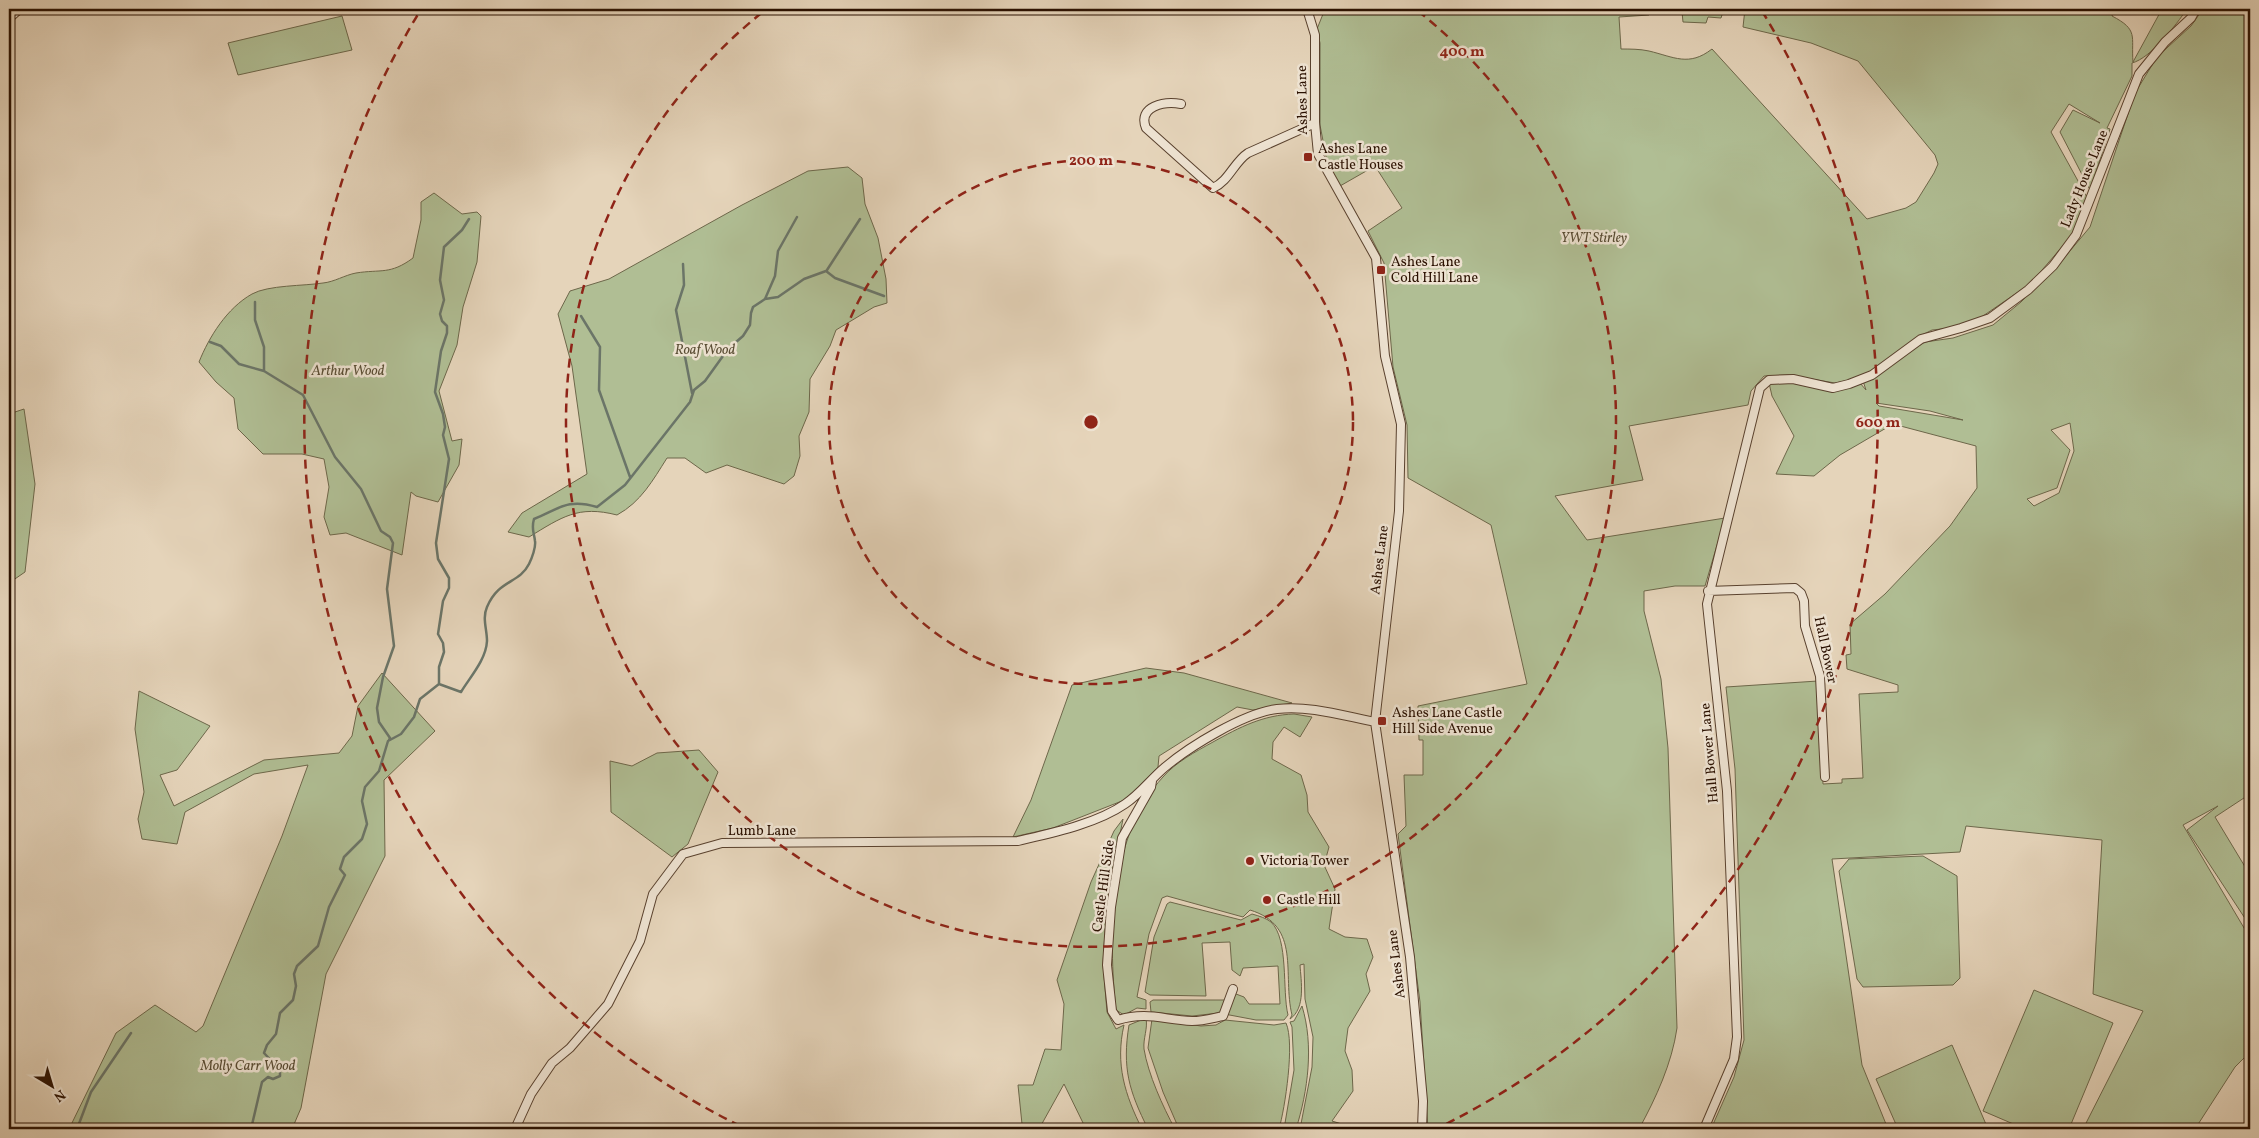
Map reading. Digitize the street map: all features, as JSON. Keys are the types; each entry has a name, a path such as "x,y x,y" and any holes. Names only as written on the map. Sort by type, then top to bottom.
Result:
{"street":[{"path":"9,17 18,9"},
{"path":"1308,12 1317,9"},
{"name":"Lady House Lane","path":"1769,380 1793,379 1833,388 1849,384 1872,375 1921,339 1990,318 2028,290 2053,266 2076,235 2139,74 2165,42 2191,18 2196,9"},
{"name":"Ashes Lane","path":"1308,12 1315,35 1315,123 1318,154 1376,258 1385,356 1401,424 1399,511 1375,722 1410,957 1423,1100 1422,1129"},
{"path":"1181,104 1170,102 1150,108 1144,116 1143,122 1146,128 1213,188 1226,179 1239,159 1248,153 1315,123"},
{"name":"Hall Bower Lane","path":"1704,1129 1734,1059 1737,1037 1727,791 1707,604 1708,591 1760,388 1769,380"},
{"name":"Hall Bower","path":"1708,591 1794,588 1801,593 1804,601 1805,626 1820,676 1825,778"},
{"name":"Castle Hill Side","path":"1233,989 1223,1016 1207,1020 1192,1021 1148,1014 1118,1020 1112,1011 1108,965 1111,907 1120,847 1122,838 1151,787 1152,779 1188,750 1256,713 1295,708 1375,722"},
{"name":"Lumb Lane","path":"515,1129 531,1094 552,1063 570,1048 608,1004 640,941 653,894 683,854 722,843 1018,841 1059,832 1116,810 1141,791 1152,779"}],"green space":[{"name":"YWT Stirley","path":"1325,9 1652,9 1649,15 1619,17 1621,49 1646,50 1674,58 1689,59 1696,58 1712,49 1867,219 1906,208 1916,202 1938,164 1935,155 1858,61 1811,43 1743,27 1745,9 2114,9 2112,16 2126,25 2132,34 2133,62 2162,9 2187,9 2155,48 2132,63 2132,76 2107,128 2110,129 2090,190 2060,132 2073,110 2100,123 2069,104 2051,132 2088,199 2073,234 2030,284 1980,318 1951,328 1932,330 1920,336 1873,371 1856,379 1835,383 1788,375 1764,376 1751,391 1748,405 1629,426 1643,480 1555,496 1587,540 1725,518 1705,586 1675,586 1644,591 1644,611 1661,679 1668,748 1677,1028 1675,1041 1662,1080 1639,1129 1428,1129 1420,1002 1398,834 1406,826 1404,775 1423,775 1423,740 1419,740 1418,706 1527,684 1491,525 1408,478 1407,425 1393,367 1384,263 1368,231 1402,208 1375,166 1340,186 1328,167 1320,125 1320,43 1317,29"},
{"path":"1664,9 1724,9 1721,18 1708,17 1706,23 1683,22 1682,12 1668,12"},
{"path":"2203,9 2250,9 2250,794 2215,817 2250,875 2250,926 2187,830 2218,806 2183,825 2250,938 2250,1052 2235,1067 2195,1129 2083,1129 2143,1011 2093,994 2102,840 1966,826 1960,852 1832,859 1862,1065 1888,1129 1711,1129 1734,1077 1744,1040 1735,769 1726,687 1818,681 1823,784 1842,783 1842,779 1863,778 1859,694 1898,692 1898,685 1847,669 1846,655 1851,654 1850,624 1885,594 1950,526 1977,488 1976,446 1893,424 1840,455 1814,476 1776,474 1794,436 1772,396 1769,383 1792,383 1833,392 1860,383 1866,390 1863,381 1925,342 1953,338 1993,325 2021,302 2059,264 2090,227 2135,93 2157,57 2191,26","holes":["1876,403 1930,411 1963,420 1879,406","2070,423 2074,451 2059,493 2034,506 2027,499 2057,488 2070,450 2051,430"]},
{"path":"342,16 352,50 238,75 228,43"},
{"name":"Roaf Wood","path":"848,167 862,178 865,204 878,238 886,279 887,303 874,307 836,330 830,346 810,379 809,412 799,436 800,456 794,476 784,484 727,465 706,473 685,458 667,458 640,497 617,515 591,511 581,512 561,519 529,537 508,532 522,513 587,474 572,366 558,314 570,291 609,279 742,205 808,171"},
{"name":"Arthur Wood","path":"434,193 462,214 477,212 481,216 477,262 463,307 457,345 439,391 452,441 462,439 459,465 438,502 416,496 411,492 402,555 346,533 330,535 324,517 329,487 324,459 302,454 263,454 238,429 234,398 216,382 199,362 208,343 227,315 252,294 276,287 315,284 356,273 391,269 413,258 421,220 421,202"},
{"path":"24,409 35,484 25,572 9,583 9,414"},
{"path":"1146,668 1184,673 1292,703 1253,710 1237,707 1159,756 1158,767 1127,799 1053,828 1013,837 1031,800 1072,685"},
{"name":"Molly Carr Wood","path":"382,673 435,731 384,780 385,856 326,974 301,1108 292,1129 69,1129 116,1033 155,1005 196,1032 203,1026 282,836 308,765 254,774 185,812 177,844 142,839 138,819 144,792 135,729 139,691 210,726 177,770 160,775 174,806 264,760 339,753 352,736 358,706"},
{"path":"1294,714 1312,717 1300,737 1284,727 1273,742 1272,759 1301,775 1307,795 1308,812 1329,847 1324,865 1335,889 1329,929 1345,937 1367,939 1373,957 1366,974 1370,991 1348,1028 1345,1051 1352,1070 1353,1091 1332,1121 1358,1129 1300,1129 1312,1067 1313,1037 1305,999 1304,964 1300,965 1300,1001 1295,1014 1290,1019 1292,1015 1289,999 1287,953 1284,939 1277,927 1266,917 1250,910 1243,917 1167,896 1162,898 1149,934 1137,997 1146,1000 1146,1009 1137,1008 1124,1015 1116,1010 1112,951 1116,888 1122,857 1132,828 1145,801 1168,772 1199,750 1233,731 1262,719"},
{"path":"699,750 718,772 688,844 672,857 611,812 610,761 632,766 657,753"},
{"path":"1123,819 1107,900 1103,964 1107,1012 1116,1029 1124,1025 1121,1039 1123,1079 1142,1129 1086,1129 1064,1084 1039,1129 1020,1129 1022,1124 1018,1085 1033,1085 1045,1049 1061,1050 1064,1004 1057,980 1091,882 1114,831"},
{"path":"1923,856 1957,876 1960,978 1953,985 1863,987 1857,979 1839,871 1849,859"},
{"path":"1170,902 1241,920 1252,914 1271,922 1277,930 1283,953 1288,1015 1284,1020 1256,1020 1219,1013 1192,1016 1151,1012 1150,1002 1153,1000 1229,1000 1236,994 1244,997 1249,1004 1280,1004 1278,966 1243,968 1240,976 1232,970 1230,942 1202,943 1206,996 1150,995 1145,992 1154,937 1167,904"},
{"path":"2034,990 2113,1023 2069,1129 2025,1129 1983,1111"},
{"path":"1302,1006 1306,1021 1309,1052 1304,1099 1296,1129 1284,1129 1294,1070 1292,1027 1290,1022 1294,1021"},
{"path":"1146,1018 1144,1049 1146,1059 1156,1090 1175,1129 1148,1129 1132,1091 1126,1054 1129,1025"},
{"path":"1152,1019 1201,1026 1216,1025 1225,1020 1274,1025 1286,1023 1290,1045 1286,1092 1279,1129 1179,1129 1163,1092 1148,1048"},
{"path":"1952,1045 1988,1129 1898,1129 1876,1079"}],"waterway":[{"path":"765,299 775,276 778,251 797,217"},
{"path":"439,684 439,667 444,652 443,643 438,634 443,601 449,588 449,578 438,559 436,543 449,459 443,435 445,427 443,414 435,392 441,351 447,333 447,326 442,321 440,314 444,300 440,280 444,247 462,230 469,219"},
{"path":"827,270 860,219"},
{"path":"683,264 684,285 676,310 692,393"},
{"path":"251,1129 262,1082 268,1077 273,1079 280,1076 280,1070 264,1053 267,1045 276,1034 280,1013 293,1000 296,986 294,974 297,966 318,946 329,907 345,875 340,869 344,857 362,839 367,824 362,801 365,787 379,771 388,741 401,734 414,717 420,699 439,684 461,692 477,668 486,648 485,615 487,607 497,591 520,575 529,564 535,546 534,519 570,504 597,507 625,485 690,402 694,390 705,381 728,349 743,336 750,325 753,307 765,299 778,297 804,279 826,271 835,278 884,296"},
{"path":"255,302 255,320 264,347 264,371"},
{"path":"581,316 600,347 599,390 630,477"},
{"path":"210,342 221,346 239,364 264,371 303,395 335,457 361,489 381,531 390,537 393,543 387,589 394,646 383,677 377,708 379,722 390,738 389,740"},
{"path":"77,1129 91,1092 131,1033"}],"place":[{"name":"Ashes Lane Castle Houses","path":"1308,157"},
{"name":"Ashes Lane Cold Hill Lane","path":"1381,270"},
{"name":"Ashes Lane Castle Hill Side Avenue","path":"1382,721"},
{"name":"Victoria Tower","path":"1250,861"},
{"name":"Castle Hill","path":"1267,900"}]}
